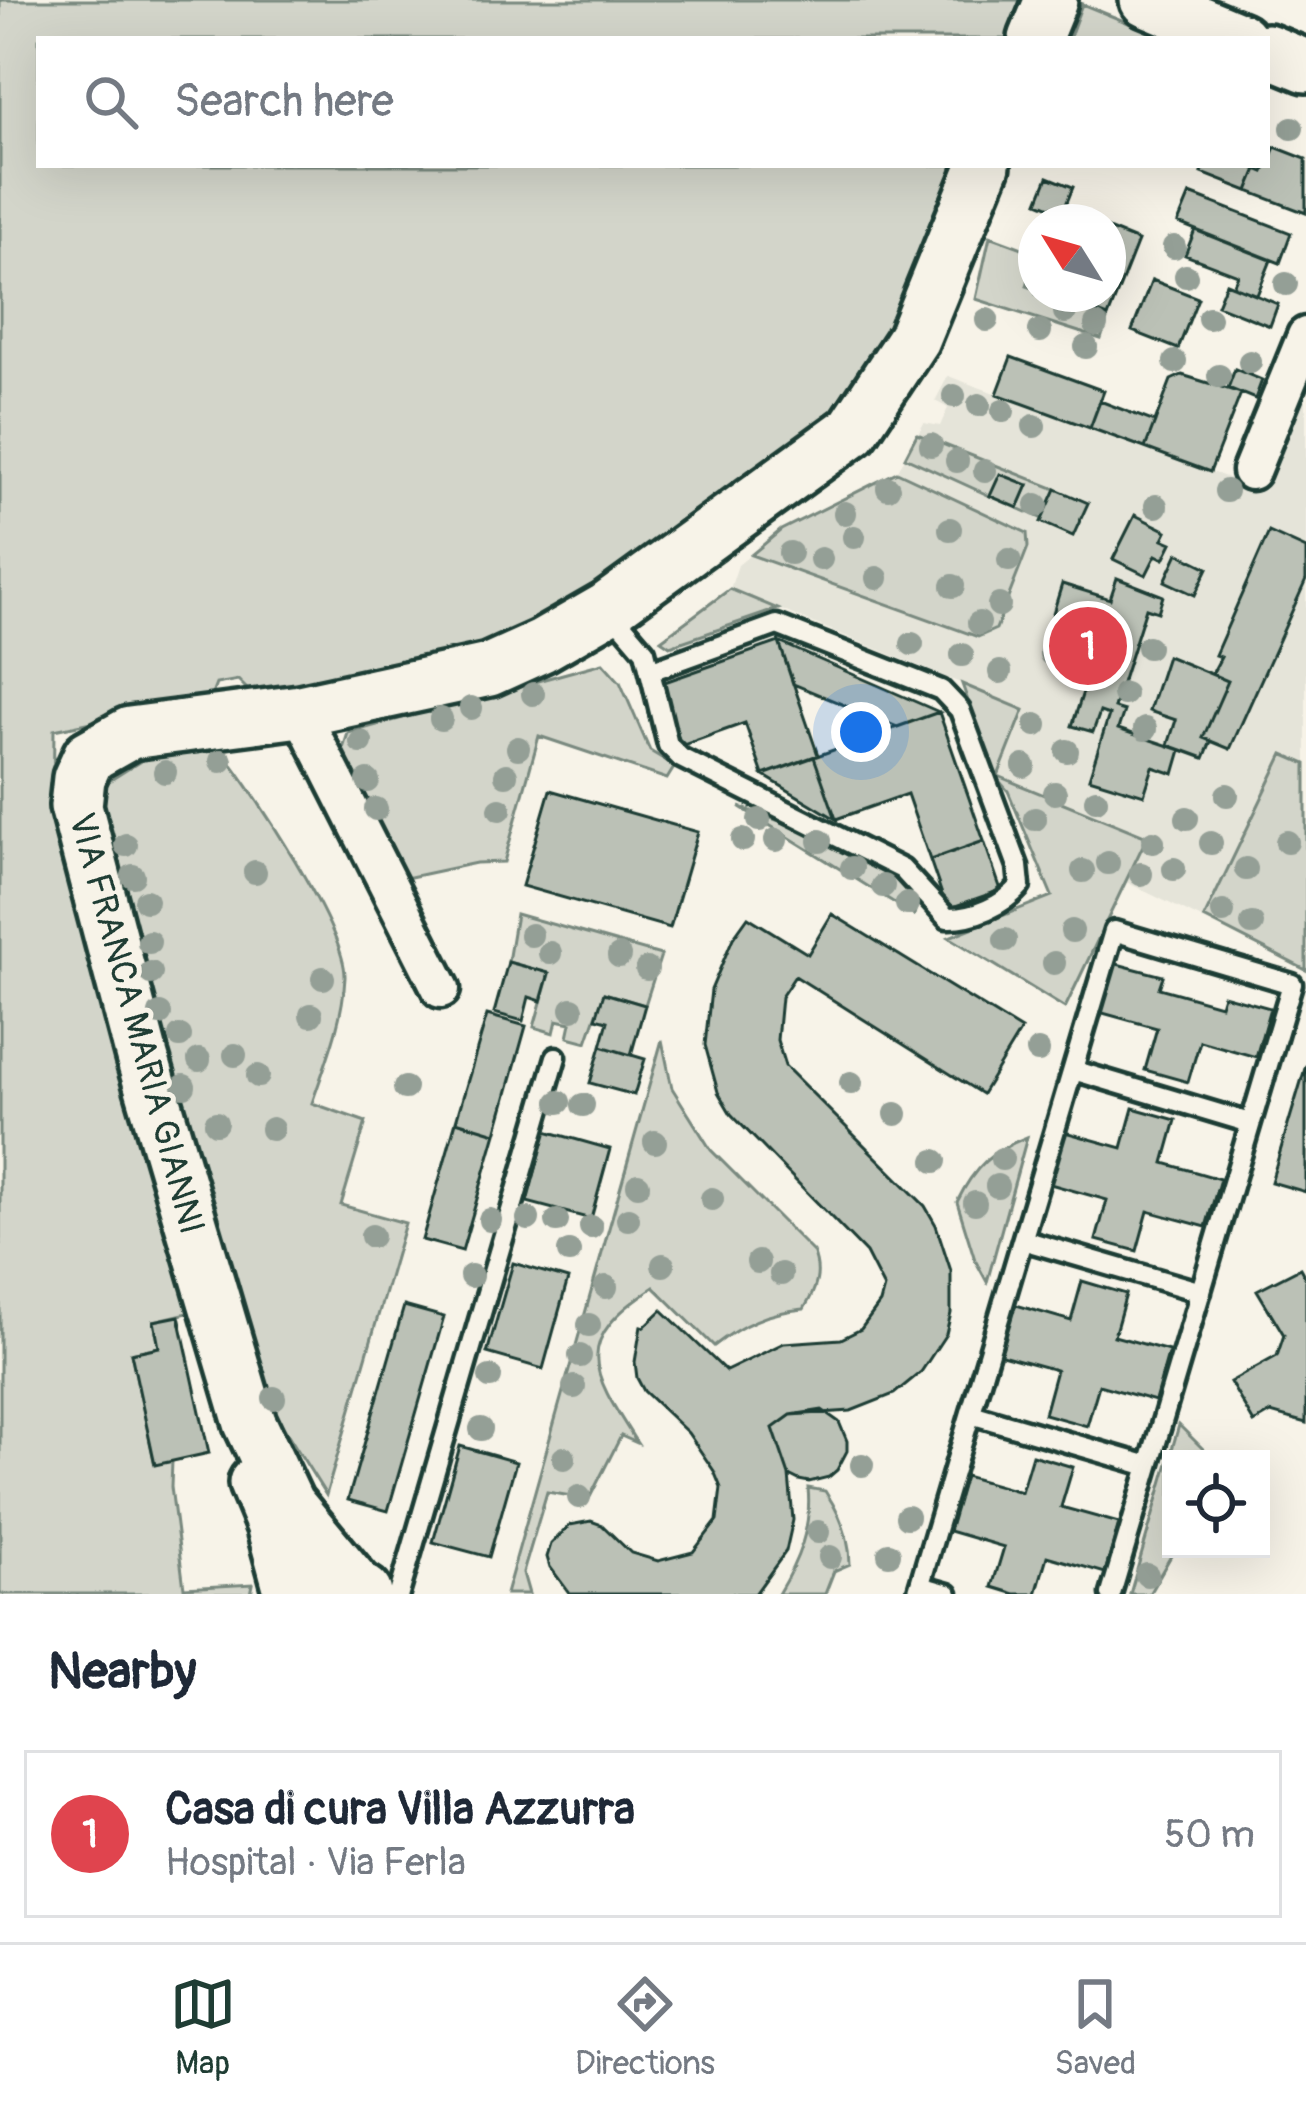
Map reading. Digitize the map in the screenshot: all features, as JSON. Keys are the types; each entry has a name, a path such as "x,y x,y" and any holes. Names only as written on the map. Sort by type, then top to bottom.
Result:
{"street":[{"path":"1036,36 1051,0"},
{"path":"1147,0 1233,36"},
{"path":"1270,51 1306,66"},
{"name":"VIA FRANCA MARIA GIANNI","path":"250,1423 142,1057 76,806 79,778 89,756 130,733 300,711 489,670 608,608 853,430 913,339 983,168"},
{"path":"1251,471 1306,336"},
{"path":"300,711 441,989"},
{"path":"250,1423 288,1504 318,1593"},
{"path":"250,1423 255,1484 272,1524 318,1593"}],"lane":[{"path":"608,608 645,651 668,746 674,752 902,869 947,918 1007,901 1020,886 1018,866 960,710 940,690 776,625 650,671"},
{"path":"948,1594 919,1590 1114,931 1292,984 1111,1594"},
{"path":"399,1594 556,1057"},
{"path":"1073,1070 1250,1123"},
{"path":"1022,1240 1201,1292"},
{"path":"971,1414 1149,1466"}],"shaded area":[{"path":"0,0 1021,0 1007,36 36,36 36,168 955,168 885,344 832,416 629,569 478,655 259,701 238,680 216,684 211,697 54,730 53,815 112,1051 192,1312 154,1321 159,1347 131,1353 155,1464 172,1461 184,1588 253,1584 251,1594 0,1594"},
{"path":"1082,4 1161,36 1070,36"},
{"path":"990,236 1018,246 1018,312 1095,312 1108,317 1101,339 976,299"},
{"path":"948,376 1264,491 1306,390 1306,970 1126,882 1146,836 997,775 1024,709 730,589 738,565 781,530 897,472 924,423 940,426 948,408 935,401"},
{"path":"917,434 1056,489 1043,519 1018,508 1028,485 990,496 905,457"},
{"path":"897,472 1027,533 1028,547 996,629 978,637 751,555 781,530"},
{"path":"730,589 778,609 670,646 661,640"},
{"path":"603,663 620,682 650,751 675,766 667,779 539,736 504,862 401,879 348,769 342,752 348,733"},
{"path":"962,684 1024,710 998,776 1147,837 1065,1008 949,937 1052,896 1008,791 994,775"},
{"path":"221,750 295,860 341,955 345,977 341,1009 312,1103 366,1122 341,1205 405,1223 326,1495 265,1398 154,1051 98,788 150,755"},
{"path":"1283,754 1306,764 1306,970 1204,918"},
{"path":"740,807 862,854 903,885 917,904 914,915"},
{"path":"516,914 661,955 645,1005 604,993 587,1042 568,1037 571,1023 557,1020 554,1033 534,1027 549,974 508,962"},
{"path":"662,1040 672,1088 711,1150 813,1252 814,1288 804,1309 756,1320 714,1346 654,1287 609,1324 597,1359 600,1377 637,1443 621,1436 589,1499 547,1492 523,1573 529,1594 506,1594"},
{"path":"1027,1137 987,1282 957,1202 985,1162"},
{"path":"1179,1425 1204,1450 1172,1450"},
{"path":"1162,1484 1162,1558 1170,1558 1149,1594 1130,1594"},
{"path":"808,1488 825,1491 835,1508 846,1535 850,1564 834,1571 825,1594 778,1594 802,1544"}],"building":[{"path":"1275,147 1306,159 1306,213 1248,191 1257,169 1270,168"},
{"path":"1204,168 1257,169 1248,191 1202,173"},
{"path":"1048,177 1073,187 1066,204 1038,202"},
{"path":"1190,194 1291,233 1280,263 1178,223"},
{"path":"1195,230 1271,260 1257,295 1233,286 1238,275 1185,255"},
{"path":"1126,236 1138,241 1126,271"},
{"path":"1152,280 1198,298 1178,349 1132,331"},
{"path":"1226,283 1278,304 1270,326 1217,305"},
{"path":"1011,357 1104,391 1090,428 997,394"},
{"path":"1235,369 1262,380 1255,399 1228,388"},
{"path":"1182,375 1241,393 1210,472 1145,448 1171,380"},
{"path":"1100,401 1155,422 1145,448 1090,428"},
{"path":"1000,474 1028,485 1018,508 990,496"},
{"path":"1056,489 1088,503 1073,536 1041,522"},
{"path":"1135,515 1167,531 1163,539 1172,543 1164,559 1156,555 1146,575 1113,559"},
{"path":"1269,532 1306,549 1306,580 1230,749 1203,738 1228,681 1212,674 1221,657 1215,655"},
{"path":"1178,553 1208,568 1195,595 1165,581"},
{"path":"1117,578 1163,596 1158,612 1146,608 1114,708 1124,711 1118,729 1181,750 1174,774 1153,767 1144,795 1089,778 1109,715 1100,712 1093,732 1072,726 1096,652 1046,636 1062,584 1110,599"},
{"path":"779,642 818,755 763,775 745,723 678,747 656,685"},
{"path":"779,642 939,712 897,727 793,684"},
{"path":"1167,656 1228,681 1203,738 1211,741 1204,758 1168,745 1176,720 1149,711"},
{"path":"939,712 984,841 930,860 907,794 836,819 814,757"},
{"path":"814,757 836,819 763,775"},
{"path":"550,790 698,832 670,928 522,886"},
{"path":"984,841 1001,890 947,909 930,860"},
{"path":"832,914 1021,1030 982,1094 795,976 781,997 777,1040 785,1066 925,1206 936,1225 951,1271 946,1334 921,1372 894,1394 851,1411 791,1415 773,1428 789,1475 793,1520 786,1551 755,1594 570,1594 547,1557 551,1544 570,1525 591,1521 602,1525 631,1553 658,1561 693,1552 717,1521 721,1488 714,1471 688,1433 644,1391 637,1378 641,1326 662,1310 726,1371 784,1343 841,1339 861,1329 880,1303 884,1288 866,1253 731,1114 718,1092 705,1045 711,990 733,938 748,917 808,954"},
{"path":"508,962 549,973 541,1001 529,997 523,1021 494,1013"},
{"path":"1113,963 1163,976 1159,988 1220,1005 1223,995 1270,1008 1256,1057 1200,1041 1188,1082 1145,1070 1157,1028 1099,1012"},
{"path":"604,993 645,1005 631,1055 601,1046 608,1021 596,1018"},
{"path":"487,1015 526,1026 496,1133 456,1121"},
{"path":"601,1046 645,1059 634,1095 590,1083"},
{"path":"1306,1065 1306,1192 1271,1182"},
{"path":"1133,1108 1176,1120 1164,1163 1220,1179 1206,1227 1148,1211 1137,1251 1096,1240 1107,1200 1050,1184 1065,1132 1122,1148"},
{"path":"456,1121 496,1133 462,1251 422,1240"},
{"path":"546,1131 610,1149 591,1219 527,1202"},
{"path":"513,1263 568,1279 543,1369 487,1353"},
{"path":"1300,1268 1306,1279 1306,1423 1271,1413 1254,1423 1230,1382 1277,1356 1284,1335 1257,1290"},
{"path":"1082,1281 1126,1294 1114,1336 1169,1351 1155,1401 1099,1385 1087,1426 1044,1414 1056,1370 998,1354 1013,1304 1071,1321"},
{"path":"404,1306 444,1317 388,1511 348,1500"},
{"path":"179,1316 209,1453 155,1465 131,1353 159,1347 154,1321"},
{"path":"822,1410 839,1422 847,1451 829,1477 799,1480 789,1475 773,1428 791,1415"},
{"path":"460,1446 516,1462 489,1557 433,1542"},
{"path":"1032,1455 1073,1467 1061,1507 1119,1523 1105,1573 1047,1556 1036,1594 1015,1594 992,1587 1004,1547 949,1531 965,1476 1021,1492"}],"place":[{"name":"Casa di cura Villa Azzurra","path":"1088,646"}]}
